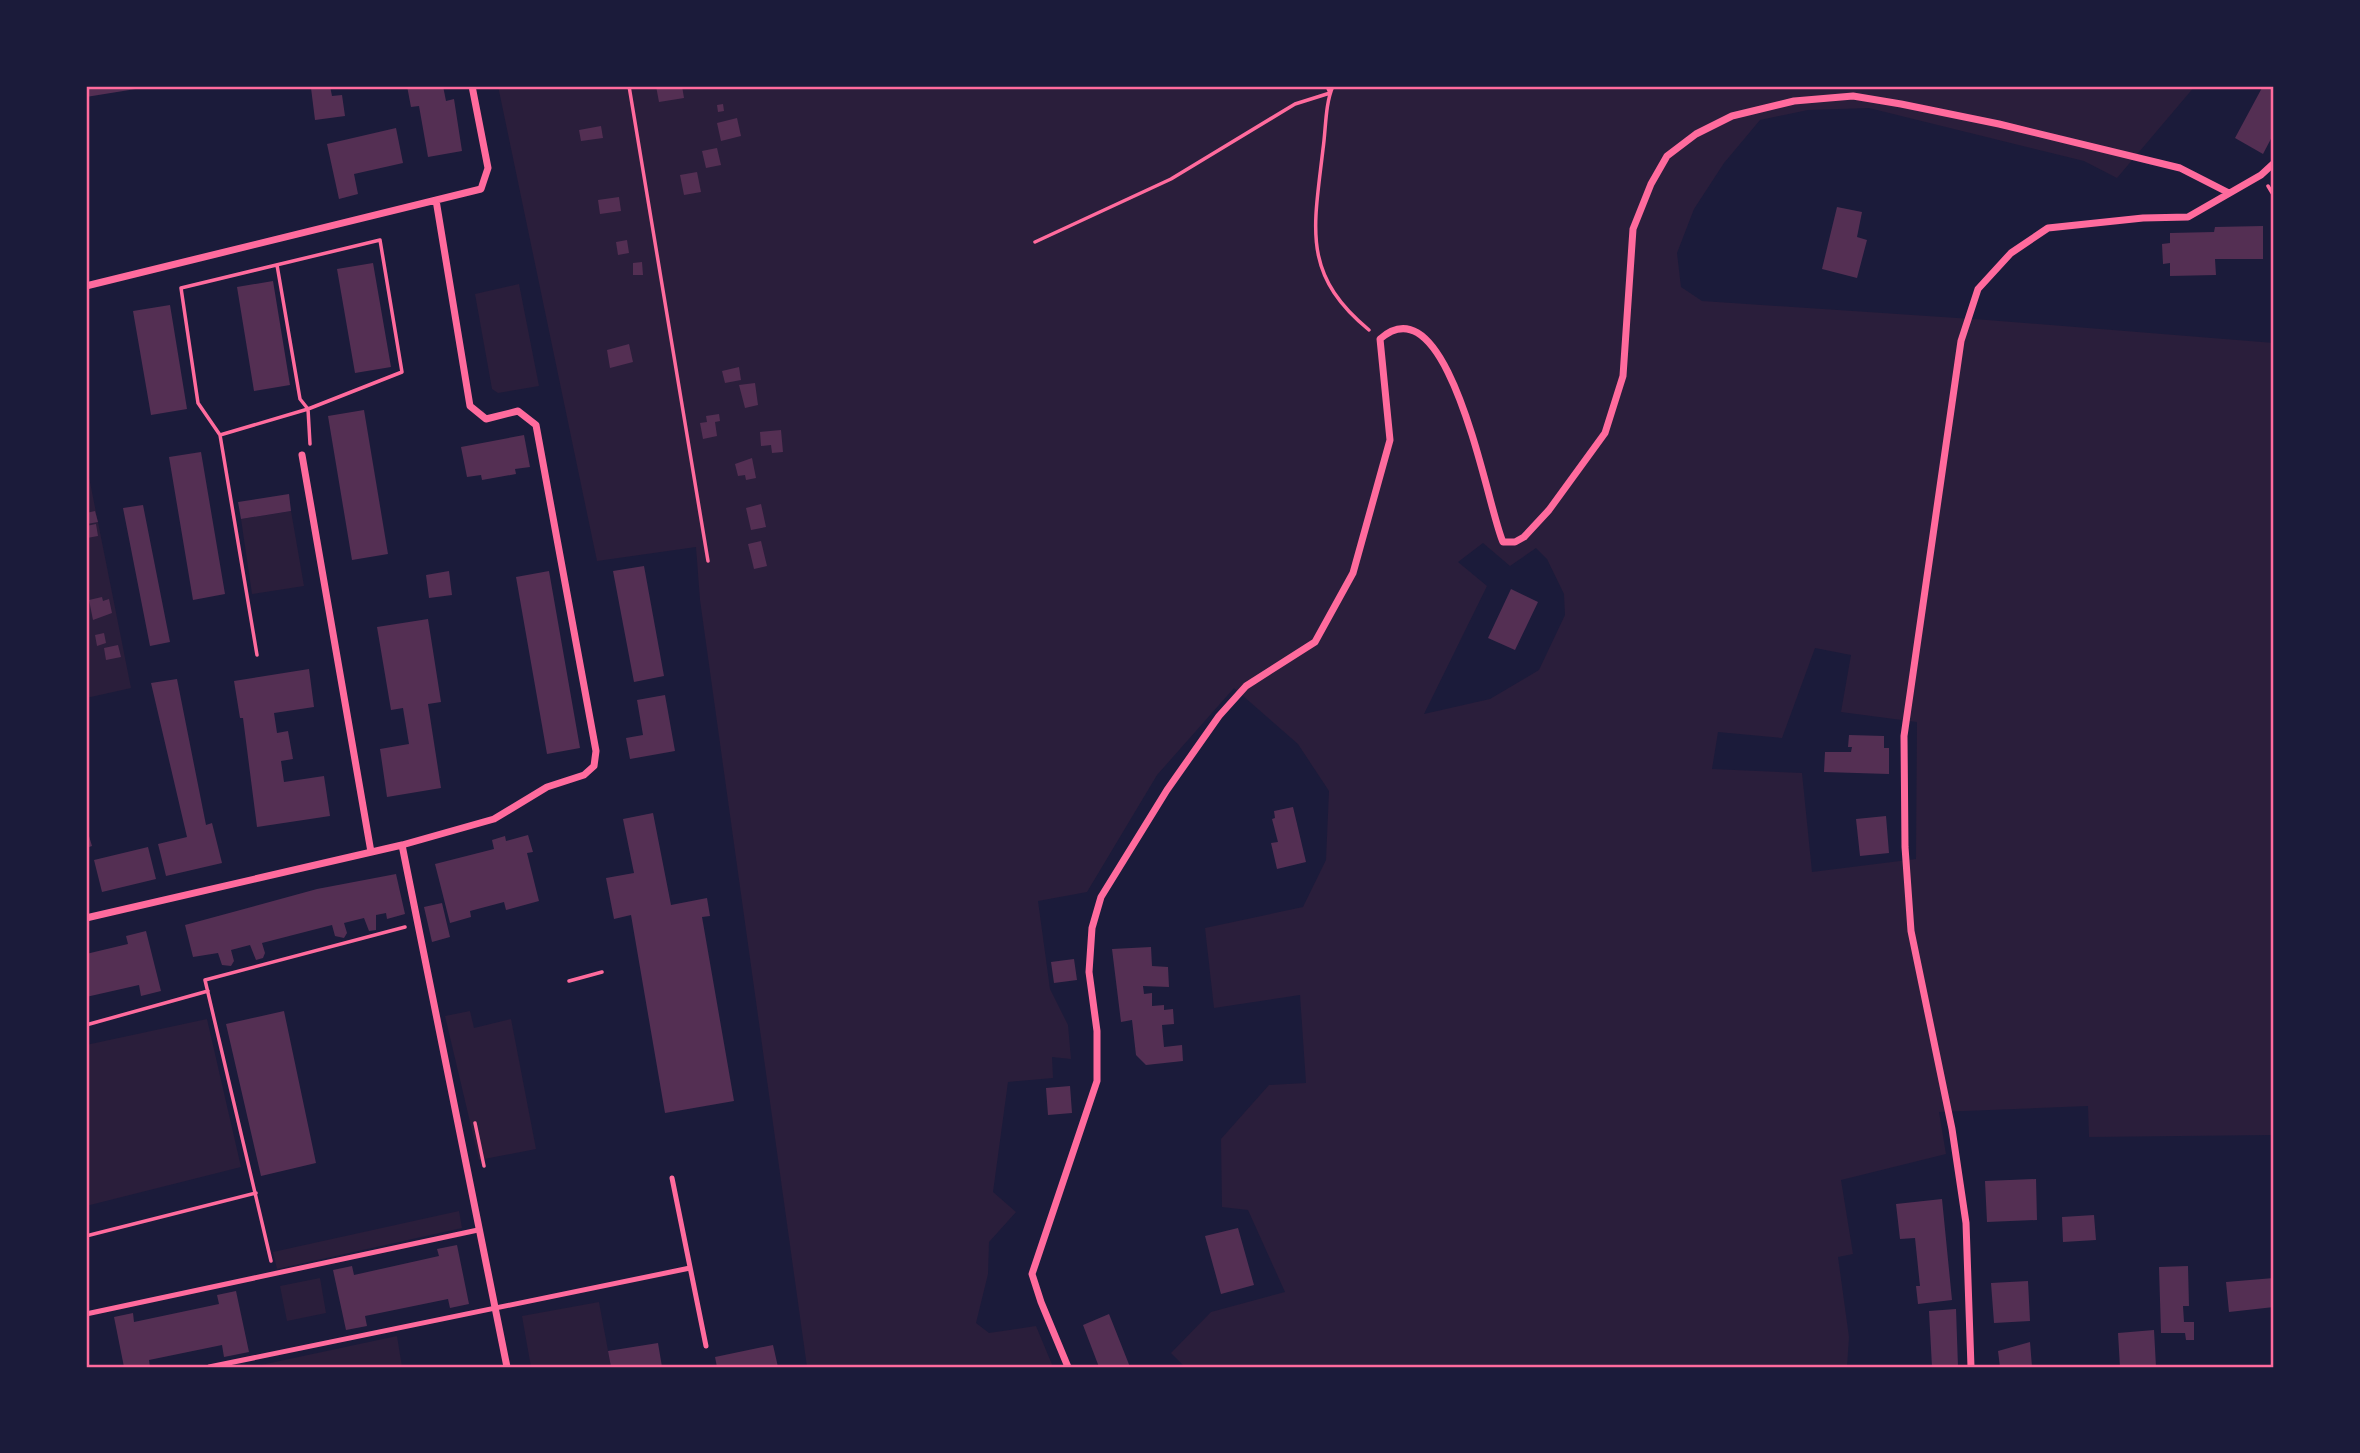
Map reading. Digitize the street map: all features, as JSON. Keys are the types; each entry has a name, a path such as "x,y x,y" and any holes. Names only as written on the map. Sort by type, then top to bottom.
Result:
{"street":[{"path":"86,286 481,189 488,168 472,86"},
{"path":"1068,1367 1032,1274 1097,1081 1097,1031 1089,972 1092,928 1101,897 1167,790 1219,716 1246,686 1315,642 1353,573 1390,440 1380,339 1389,331 1403,330 1427,339 1452,380 1467,417 1494,508 1497,530 1503,542 1515,542 1524,537 1549,510 1605,433 1623,376 1633,229 1651,184 1667,156 1696,134 1732,116 1805,100 1853,96 1999,124 2180,168 2229,193"},
{"path":"1971,1367 1966,1223 1952,1129 1911,931 1905,848 1904,736 1961,341 1978,289 2011,253 2048,228 2143,218 2188,217 2261,175 2274,163"},
{"path":"86,918 402,845 494,819 547,788 584,775 594,766 596,751 536,425 518,411 486,419 470,406 436,200"},
{"path":"302,454 371,852"},
{"path":"402,845 507,1367"}],"lane":[{"path":"672,1178 706,1346"},
{"path":"86,1314 478,1230"},
{"path":"209,1367 690,1268"}],"path":[{"path":"629,86 708,561"},
{"path":"1327,86 1330,93"},
{"path":"1333,86 1316,206 1320,267 1343,309 1380,339"},
{"path":"1035,242 1171,179 1295,104 1330,93"},
{"path":"220,435 308,409 402,372 380,240 181,288 198,403 220,435 257,655"},
{"path":"277,265 300,399 308,409 312,441 302,454"},
{"path":"274,1273 205,979 419,923"},
{"path":"569,981 602,972"},
{"path":"86,1025 208,991"},
{"path":"86,1236 256,1193"}],"shaded area":[{"path":"498,86 2195,86 2117,178 2084,161 1869,108 1808,110 1760,120 1724,163 1694,209 1677,253 1681,287 1702,301 2274,343 2274,1135 2089,1137 2088,1106 1939,1112 1946,1154 1841,1180 1853,1254 1838,1257 1849,1337 1847,1367 1185,1367 1171,1353 1211,1312 1285,1292 1248,1210 1222,1207 1221,1139 1269,1085 1306,1083 1300,995 1214,1008 1205,928 1303,907 1326,860 1329,791 1298,744 1234,688 1157,775 1087,892 1038,901 1050,989 1068,1025 1071,1059 1052,1057 1053,1078 1008,1082 993,1192 1016,1212 989,1242 988,1274 976,1323 989,1333 1036,1326 1053,1367 807,1367 700,600 696,547 597,561","holes":["1483,543 1510,566 1536,548 1547,559 1564,594 1565,615 1539,670 1490,699 1424,714 1487,586 1458,562","1815,648 1851,655 1841,712 1917,722 1916,859 1812,872 1802,773 1712,769 1718,732 1782,738"]},
{"path":"519,284 539,386 498,393 492,389 475,294"},
{"path":"86,462 131,688 86,698"},
{"path":"291,511 304,586 252,594 241,519"},
{"path":"470,1011 474,1028 511,1019 536,1149 479,1160 445,1016"},
{"path":"207,1019 241,1167 86,1206 86,1045"},
{"path":"459,1211 462,1228 277,1269 273,1252"},
{"path":"320,1278 326,1313 287,1321 280,1286"},
{"path":"599,1302 611,1367 531,1367 522,1316"},
{"path":"397,1336 402,1367 252,1367"}],"building":[{"path":"86,86 147,86 148,87 86,97"},
{"path":"330,86 332,96 342,95 345,116 315,120 311,88"},
{"path":"407,86 443,86 446,101 454,99 462,151 428,157 419,106 411,107"},
{"path":"656,86 682,86 684,98 659,102"},
{"path":"2263,86 2274,86 2274,133 2263,154 2235,138"},
{"path":"723,104 724,111 718,112 717,105"},
{"path":"737,118 741,136 721,141 717,123"},
{"path":"601,126 603,138 581,141 579,130"},
{"path":"396,128 403,163 354,174 358,194 339,199 327,144"},
{"path":"717,148 721,165 706,168 702,151"},
{"path":"697,172 701,192 684,195 680,175"},
{"path":"619,197 621,211 600,214 598,200"},
{"path":"1837,207 1862,212 1857,237 1867,240 1857,278 1822,269"},
{"path":"2263,226 2263,259 2215,259 2216,275 2170,276 2170,263 2163,264 2162,244 2170,243 2170,233 2214,232 2215,227"},
{"path":"627,240 629,253 618,255 616,242"},
{"path":"642,262 643,275 633,275 633,263"},
{"path":"373,263 391,367 355,373 337,269"},
{"path":"273,281 290,385 254,391 237,287"},
{"path":"170,305 187,409 151,415 133,311"},
{"path":"629,344 633,362 610,368 607,350"},
{"path":"739,367 741,380 725,383 722,371"},
{"path":"755,383 758,405 745,408 739,385"},
{"path":"364,410 388,554 352,560 328,416"},
{"path":"719,414 720,421 715,422 717,436 703,439 700,423 707,422 706,416"},
{"path":"781,430 783,452 772,453 771,445 761,446 760,432"},
{"path":"524,435 530,467 515,469 516,474 482,480 481,475 467,477 461,447"},
{"path":"201,452 225,594 193,600 169,457"},
{"path":"752,458 756,478 746,480 745,475 738,476 735,464"},
{"path":"289,494 291,511 241,519 238,502"},
{"path":"761,504 766,527 751,530 746,508"},
{"path":"143,505 170,642 150,646 123,508"},
{"path":"95,511 98,522 87,524 86,513"},
{"path":"96,524 98,536 87,538 86,526"},
{"path":"761,541 767,566 754,569 748,544"},
{"path":"644,566 664,676 634,682 613,571"},
{"path":"449,571 452,595 429,598 426,575"},
{"path":"549,571 580,748 547,754 516,577"},
{"path":"1511,589 1538,602 1515,650 1488,638"},
{"path":"102,597 103,601 109,599 112,613 93,620 89,600"},
{"path":"428,619 441,702 428,704 441,788 387,797 380,749 409,744 403,708 391,710 377,627"},
{"path":"104,633 106,643 97,646 95,635"},
{"path":"118,645 121,657 106,660 104,648"},
{"path":"309,669 314,707 274,713 277,733 288,731 293,759 281,761 284,782 324,776 330,816 257,827 243,718 240,718 234,681"},
{"path":"177,679 206,825 212,823 222,863 166,876 158,844 187,837 151,683"},
{"path":"665,695 675,751 630,759 626,738 643,735 637,700"},
{"path":"1849,735 1884,736 1884,748 1889,748 1889,774 1824,772 1825,752 1851,752 1852,747 1848,747"},
{"path":"1293,807 1306,862 1277,869 1271,843 1278,842 1272,819 1275,818 1274,811"},
{"path":"653,813 671,905 707,898 710,916 702,917 734,1101 665,1113 631,915 614,919 606,878 634,873 623,819"},
{"path":"1886,816 1889,853 1860,856 1856,819"},
{"path":"86,826 92,846 86,848"},
{"path":"528,835 533,852 527,853 539,901 506,910 504,902 470,911 471,917 450,923 435,864 494,849 492,840 505,836 506,841"},
{"path":"148,847 156,879 102,892 94,860"},
{"path":"396,874 405,914 387,919 386,913 376,915 376,930 369,931 364,918 344,923 347,933 344,938 335,936 332,925 262,943 265,953 263,958 256,960 250,945 231,950 234,961 231,966 222,965 218,953 193,957 185,925 317,889"},
{"path":"442,903 450,937 432,942 424,907"},
{"path":"146,931 161,991 141,996 139,985 86,997 86,954 128,944 126,936"},
{"path":"1151,947 1152,966 1168,967 1169,987 1143,986 1144,994 1152,993 1152,1006 1164,1005 1164,1010 1173,1009 1174,1024 1162,1025 1164,1047 1182,1045 1183,1061 1146,1065 1136,1055 1132,1020 1121,1022 1112,949"},
{"path":"1074,959 1077,980 1054,983 1051,962"},
{"path":"284,1011 316,1163 261,1176 226,1024"},
{"path":"1070,1086 1072,1113 1048,1115 1046,1088"},
{"path":"2036,1179 2037,1220 1987,1222 1985,1181"},
{"path":"1942,1199 1952,1300 1918,1304 1916,1286 1920,1286 1915,1238 1900,1239 1896,1204"},
{"path":"2094,1215 2096,1240 2063,1242 2062,1217"},
{"path":"1238,1228 1254,1285 1221,1294 1205,1236"},
{"path":"457,1245 469,1304 450,1308 448,1299 365,1316 367,1326 346,1330 333,1270 352,1266 354,1275 439,1256 437,1249"},
{"path":"2188,1266 2189,1306 2183,1306 2184,1322 2194,1322 2194,1340 2186,1340 2185,1333 2161,1333 2159,1267"},
{"path":"2274,1278 2274,1307 2229,1312 2226,1282"},
{"path":"2028,1281 2030,1321 1994,1323 1991,1283"},
{"path":"236,1291 249,1352 224,1357 222,1345 149,1360 150,1367 124,1367 114,1317 133,1313 134,1322 219,1304 217,1295"},
{"path":"1956,1309 1958,1367 1932,1367 1929,1311"},
{"path":"1109,1314 1130,1367 1099,1367 1083,1325"},
{"path":"2154,1330 2156,1367 2120,1367 2118,1333"},
{"path":"2030,1342 2032,1367 2000,1367 1998,1351"},
{"path":"658,1343 662,1367 611,1367 608,1351"},
{"path":"773,1345 778,1367 717,1367 715,1357"}]}
